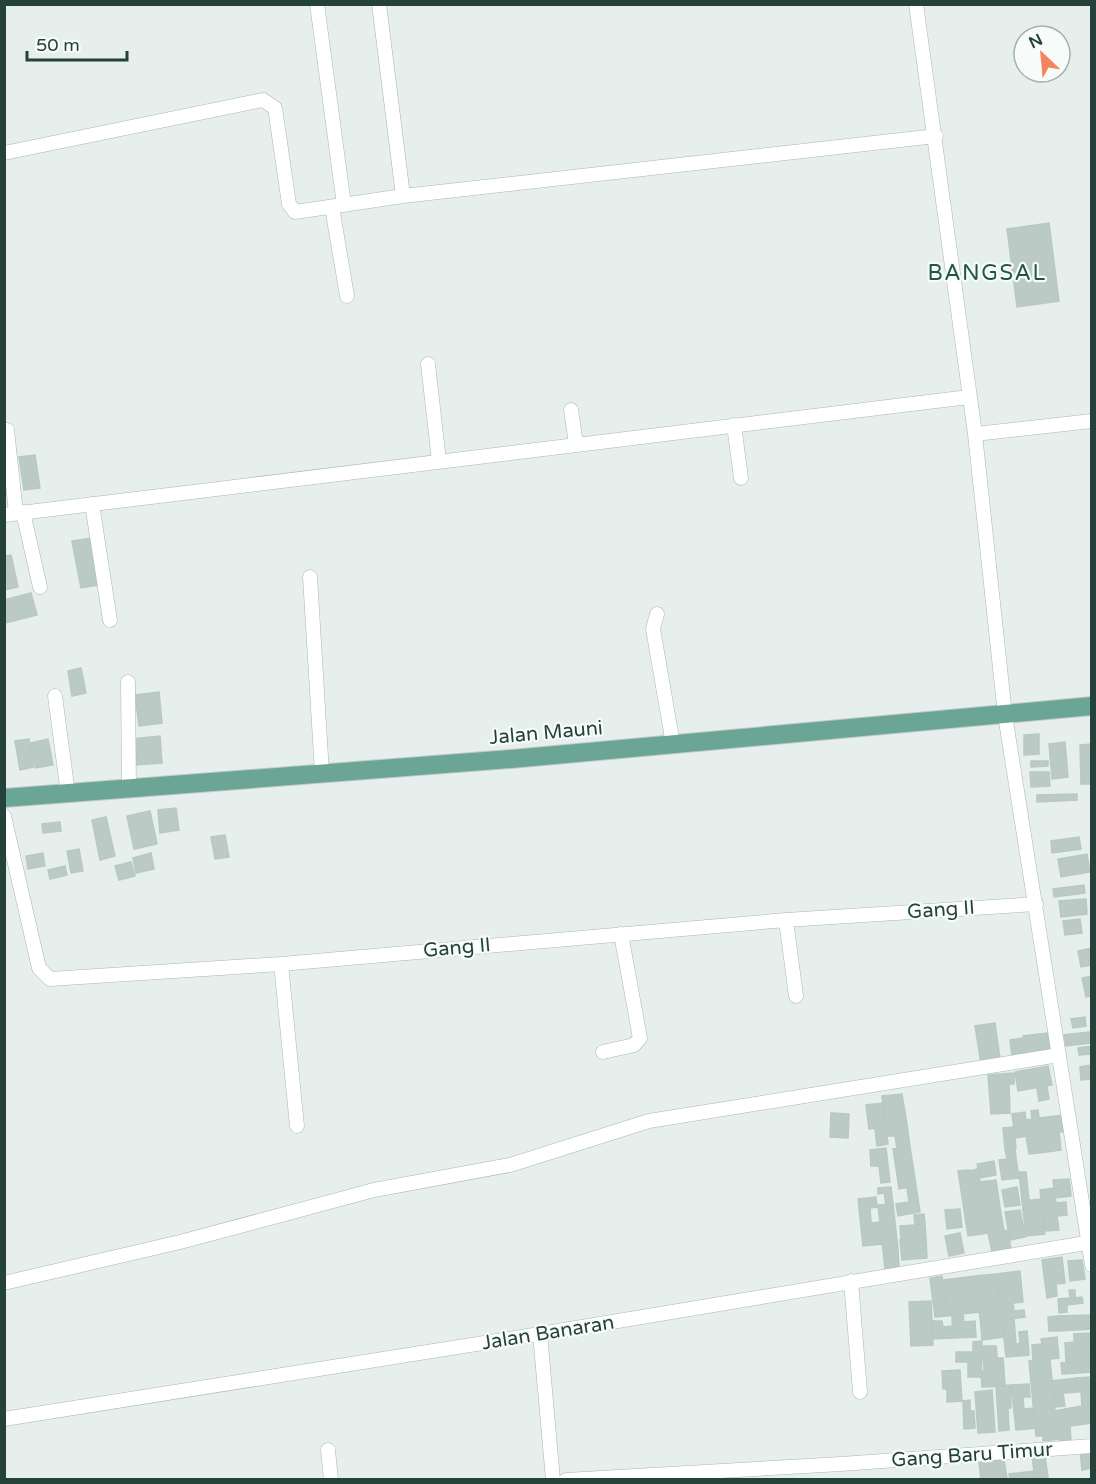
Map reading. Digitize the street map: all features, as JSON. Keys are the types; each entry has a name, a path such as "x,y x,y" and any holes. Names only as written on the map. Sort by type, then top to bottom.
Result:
{"main road":[{"name":"Jalan Mauni","path":"4,798 129,790 673,744 1092,706"}],"street":[{"path":"317,4 347,296"},
{"path":"379,4 403,196"},
{"path":"916,4 936,136 975,434 1005,715 1092,1265"},
{"path":"4,153 263,100 275,108 292,210 936,136"},
{"path":"428,364 439,460"},
{"path":"14,513 969,397"},
{"path":"571,410 576,444"},
{"path":"975,434 1092,421"},
{"path":"734,425 741,478"},
{"path":"7,430 14,513 40,587"},
{"path":"92,504 110,620"},
{"path":"310,577 322,773"},
{"path":"657,614 653,628 673,744"},
{"path":"128,682 129,790"},
{"path":"55,696 68,794"},
{"name":"Gang II","path":"4,816 39,968 44,977 55,980 281,964 786,920 1036,904"},
{"path":"786,920 796,996"},
{"path":"603,1052 634,1045 640,1038 621,934"},
{"path":"281,964 297,1126"},
{"path":"4,1282 180,1242 374,1190 510,1165 649,1121 1059,1055"},
{"name":"Jalan Banaran","path":"4,1419 540,1335 1090,1242"},
{"path":"851,1281 861,1392"},
{"path":"540,1335 553,1479"},
{"name":"Gang Baru Timur","path":"566,1479 841,1464 1092,1446"},
{"path":"328,1450 330,1479"},
{"path":"841,1464 842,1479"}],"building":[{"path":"1049,223 1059,301 1017,307 1007,229"},
{"path":"35,455 40,488 24,490 19,457"},
{"path":"91,538 99,585 81,588 72,541"},
{"path":"11,555 18,587 4,590 4,556"},
{"path":"31,593 37,615 5,623 4,600"},
{"path":"81,668 86,693 72,696 68,671"},
{"path":"159,692 162,723 139,726 135,695"},
{"path":"1039,734 1039,754 1024,755 1024,735"},
{"path":"160,736 162,763 135,765 132,739"},
{"path":"29,739 34,767 20,770 15,741"},
{"path":"48,739 53,765 36,768 31,743"},
{"path":"1065,742 1068,777 1052,779 1049,744"},
{"path":"1092,744 1092,784 1081,784 1080,745"},
{"path":"1031,761 1048,761 1048,766 1031,767"},
{"path":"1030,772 1049,772 1050,786 1031,787"},
{"path":"1077,794 1077,800 1037,802 1037,795"},
{"path":"176,808 179,830 160,833 158,810"},
{"path":"150,811 157,844 134,849 127,816"},
{"path":"106,817 115,856 100,860 92,820"},
{"path":"60,822 61,831 43,833 42,824"},
{"path":"225,835 229,857 215,859 211,837"},
{"path":"1079,837 1081,849 1052,853 1051,841"},
{"path":"79,849 83,871 71,873 67,851"},
{"path":"43,853 45,866 28,869 26,856"},
{"path":"151,853 154,869 136,873 133,858"},
{"path":"1087,854 1090,872 1061,877 1058,859"},
{"path":"131,862 135,876 119,880 115,866"},
{"path":"65,866 67,875 50,879 48,870"},
{"path":"1084,885 1085,893 1054,897 1053,889"},
{"path":"1086,899 1087,914 1061,917 1059,901"},
{"path":"1080,919 1082,933 1065,935 1063,921"},
{"path":"1092,948 1092,965 1081,967 1078,951"},
{"path":"1092,976 1092,996 1086,997 1082,978"},
{"path":"1085,1017 1086,1026 1073,1028 1071,1019"},
{"path":"995,1023 1000,1059 981,1063 975,1026"},
{"path":"1089,1032 1090,1043 1066,1046 1064,1035"},
{"path":"1048,1033 1050,1052 1025,1055 1023,1036"},
{"path":"1023,1038 1025,1055 1012,1056 1010,1040"},
{"path":"1092,1046 1092,1054 1079,1055 1078,1048"},
{"path":"1092,1065 1092,1079 1081,1080 1080,1067"},
{"path":"1048,1066 1052,1085 1018,1091 1015,1072"},
{"path":"1014,1073 1014,1084 1009,1084 1010,1113 991,1114 988,1075"},
{"path":"1047,1086 1049,1099 1039,1101 1037,1088"},
{"path":"902,1094 907,1124 895,1136 887,1136 882,1096"},
{"path":"883,1103 886,1127 869,1129 866,1105"},
{"path":"1038,1110 1039,1118 1064,1115 1066,1131 1015,1138 1012,1114 1025,1112 1026,1120 1032,1119 1031,1111"},
{"path":"831,1113 849,1114 848,1138 830,1137"},
{"path":"907,1124 910,1147 897,1149 895,1136"},
{"path":"886,1127 888,1144 877,1146 875,1129"},
{"path":"1014,1127 1016,1148 1005,1149 1003,1128"},
{"path":"1059,1132 1061,1150 1039,1153 1037,1135"},
{"path":"1037,1135 1039,1153 1029,1154 1026,1136"},
{"path":"910,1147 914,1172 897,1175 893,1149"},
{"path":"886,1148 888,1165 871,1166 870,1150"},
{"path":"1015,1148 1016,1158 1007,1159 1005,1149"},
{"path":"1016,1158 1019,1178 1002,1180 999,1160"},
{"path":"994,1161 996,1175 980,1178 977,1164"},
{"path":"888,1165 890,1182 881,1183 879,1166"},
{"path":"978,1169 980,1182 971,1184 969,1171"},
{"path":"969,1170 971,1184 980,1182 988,1233 968,1236 958,1171"},
{"path":"914,1172 916,1186 899,1189 897,1175"},
{"path":"1019,1172 1026,1172 1029,1200 1022,1201"},
{"path":"1069,1179 1070,1186 1054,1188 1053,1180"},
{"path":"996,1180 1000,1207 985,1210 980,1182"},
{"path":"916,1186 920,1212 898,1216 896,1204 909,1202 907,1188"},
{"path":"1070,1186 1071,1196 1055,1198 1054,1188"},
{"path":"891,1187 893,1204 886,1205 884,1193 878,1194 878,1188"},
{"path":"1017,1187 1020,1205 1005,1207 1002,1190"},
{"path":"1054,1188 1056,1203 1066,1202 1067,1215 1057,1216 1059,1230 1045,1231 1040,1190"},
{"path":"876,1197 877,1207 870,1208 871,1223 880,1222 882,1244 863,1246 858,1199"},
{"path":"1041,1199 1044,1226 1025,1229 1022,1201"},
{"path":"893,1204 898,1249 883,1250 878,1205"},
{"path":"1000,1207 1004,1231 988,1233 985,1210"},
{"path":"960,1209 962,1227 947,1229 945,1210"},
{"path":"1020,1210 1025,1237 1010,1240 1005,1212"},
{"path":"924,1214 925,1224 915,1225 914,1215"},
{"path":"925,1224 926,1238 916,1239 915,1225"},
{"path":"915,1225 916,1239 901,1240 900,1226"},
{"path":"1044,1226 1045,1234 1026,1236 1025,1229"},
{"path":"1008,1230 1011,1249 992,1252 988,1233"},
{"path":"960,1233 964,1253 949,1256 945,1236"},
{"path":"926,1238 927,1258 912,1259 910,1239"},
{"path":"910,1239 912,1259 902,1260 900,1240"},
{"path":"898,1249 899,1268 885,1269 883,1250"},
{"path":"1062,1257 1065,1283 1056,1284 1057,1296 1047,1298 1042,1260"},
{"path":"1082,1260 1085,1279 1070,1281 1068,1261"},
{"path":"1020,1271 1023,1302 1013,1303 1014,1311 1024,1310 1025,1317 1002,1320 997,1274"},
{"path":"997,1274 999,1297 978,1300 975,1276"},
{"path":"942,1276 947,1316 935,1317 930,1278"},
{"path":"975,1276 979,1312 963,1314 959,1278"},
{"path":"959,1278 963,1314 947,1316 943,1280"},
{"path":"1069,1290 1075,1290 1075,1298 1082,1297 1083,1303 1067,1305 1067,1312 1059,1313 1058,1299 1070,1298"},
{"path":"999,1297 1003,1324 981,1327 978,1300"},
{"path":"931,1301 933,1345 911,1346 909,1302"},
{"path":"963,1315 964,1322 975,1321 976,1337 953,1338 952,1316"},
{"path":"1092,1315 1092,1329 1058,1331 1057,1316"},
{"path":"1057,1316 1058,1331 1049,1331 1048,1317"},
{"path":"1014,1318 1016,1344 1028,1342 1029,1355 1006,1357 1002,1320"},
{"path":"932,1321 942,1321 943,1327 952,1326 953,1338 933,1339"},
{"path":"1003,1324 1004,1337 982,1340 981,1327"},
{"path":"1027,1331 1028,1342 1020,1343 1019,1332"},
{"path":"1092,1333 1092,1341 1074,1342 1074,1334"},
{"path":"1057,1337 1059,1358 1033,1361 1032,1345 1042,1344 1041,1339"},
{"path":"982,1341 981,1377 968,1377 968,1362 956,1362 956,1352 973,1352 973,1342"},
{"path":"1092,1341 1092,1353 1075,1355 1074,1342"},
{"path":"1074,1342 1076,1362 1066,1363 1065,1343"},
{"path":"983,1346 996,1346 997,1355 983,1355"},
{"path":"1092,1353 1092,1360 1076,1362 1075,1355"},
{"path":"983,1355 997,1355 997,1358 1003,1358 1004,1370 984,1371"},
{"path":"1050,1359 1055,1411 1076,1407 1078,1425 1059,1427 1060,1439 1043,1441 1043,1436 1036,1436 1029,1361"},
{"path":"1092,1360 1092,1372 1062,1374 1061,1363"},
{"path":"960,1370 961,1387 943,1389 942,1371"},
{"path":"1004,1370 1005,1386 982,1387 981,1371"},
{"path":"1092,1377 1092,1391 1077,1392 1076,1378"},
{"path":"1076,1378 1077,1392 1054,1394 1052,1381"},
{"path":"1029,1384 1030,1397 1023,1397 1024,1409 1034,1408 1036,1428 1016,1430 1011,1385"},
{"path":"1010,1385 1011,1408 1003,1408 1003,1401 997,1401 996,1386"},
{"path":"961,1387 962,1401 947,1402 947,1388"},
{"path":"992,1390 995,1432 978,1433 975,1392"},
{"path":"1092,1391 1092,1405 1082,1406 1081,1392"},
{"path":"1063,1393 1065,1406 1055,1407 1054,1394"},
{"path":"970,1400 970,1411 974,1411 975,1428 964,1429 963,1401"},
{"path":"997,1401 1003,1401 1003,1408 1008,1408 1009,1430 999,1431"},
{"path":"1092,1405 1092,1423 1078,1425 1076,1407"},
{"path":"1070,1426 1071,1442 1060,1443 1059,1427"},
{"path":"1092,1448 1092,1468 1082,1470 1080,1449"},
{"path":"1045,1456 1048,1477 1035,1478 1032,1457"},
{"path":"1004,1459 1007,1479 981,1480 979,1463"},
{"path":"1034,1471 1035,1480 1010,1480 1009,1474"}],"district":[{"name":"BANGSAL","path":"987,273"}]}
